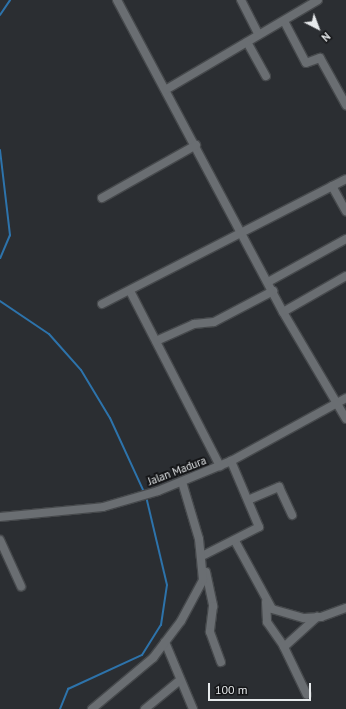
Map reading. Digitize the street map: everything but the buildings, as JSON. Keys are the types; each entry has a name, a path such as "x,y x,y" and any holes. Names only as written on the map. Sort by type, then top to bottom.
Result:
{"street":[{"path":"117,0 167,89 243,232 283,312 335,404 346,419"},
{"path":"241,0 259,35"},
{"path":"302,0 306,8"},
{"path":"167,89 318,0"},
{"path":"284,21 306,63 320,58 346,105"},
{"path":"247,42 266,76"},
{"path":"102,198 196,145"},
{"path":"102,304 346,179"},
{"path":"332,186 346,211"},
{"path":"268,282 346,239"},
{"path":"283,312 346,276"},
{"path":"130,291 220,466"},
{"path":"156,342 194,324 214,322 273,291"},
{"name":"Jalan Madura","path":"0,517 103,507 158,491 231,461 346,398"},
{"path":"202,556 235,541 259,527 231,461"},
{"path":"182,482 202,556 213,606 210,632 221,662"},
{"path":"248,500 279,487 292,515"},
{"path":"0,540 21,586"},
{"path":"235,541 266,602 280,613 319,617"},
{"path":"92,709 144,667 165,642 192,602 205,570"},
{"path":"266,602 266,622 284,647 307,696"},
{"path":"284,647 319,617 346,608"},
{"path":"165,642 193,709"},
{"path":"145,709 180,680"}],"waterway":[{"path":"0,15 10,0"},
{"path":"0,150 10,235 0,258"},
{"path":"0,301 49,334 81,370 110,418 144,492"},
{"path":"60,709 68,689 142,655 161,625 167,585 146,496"}]}
